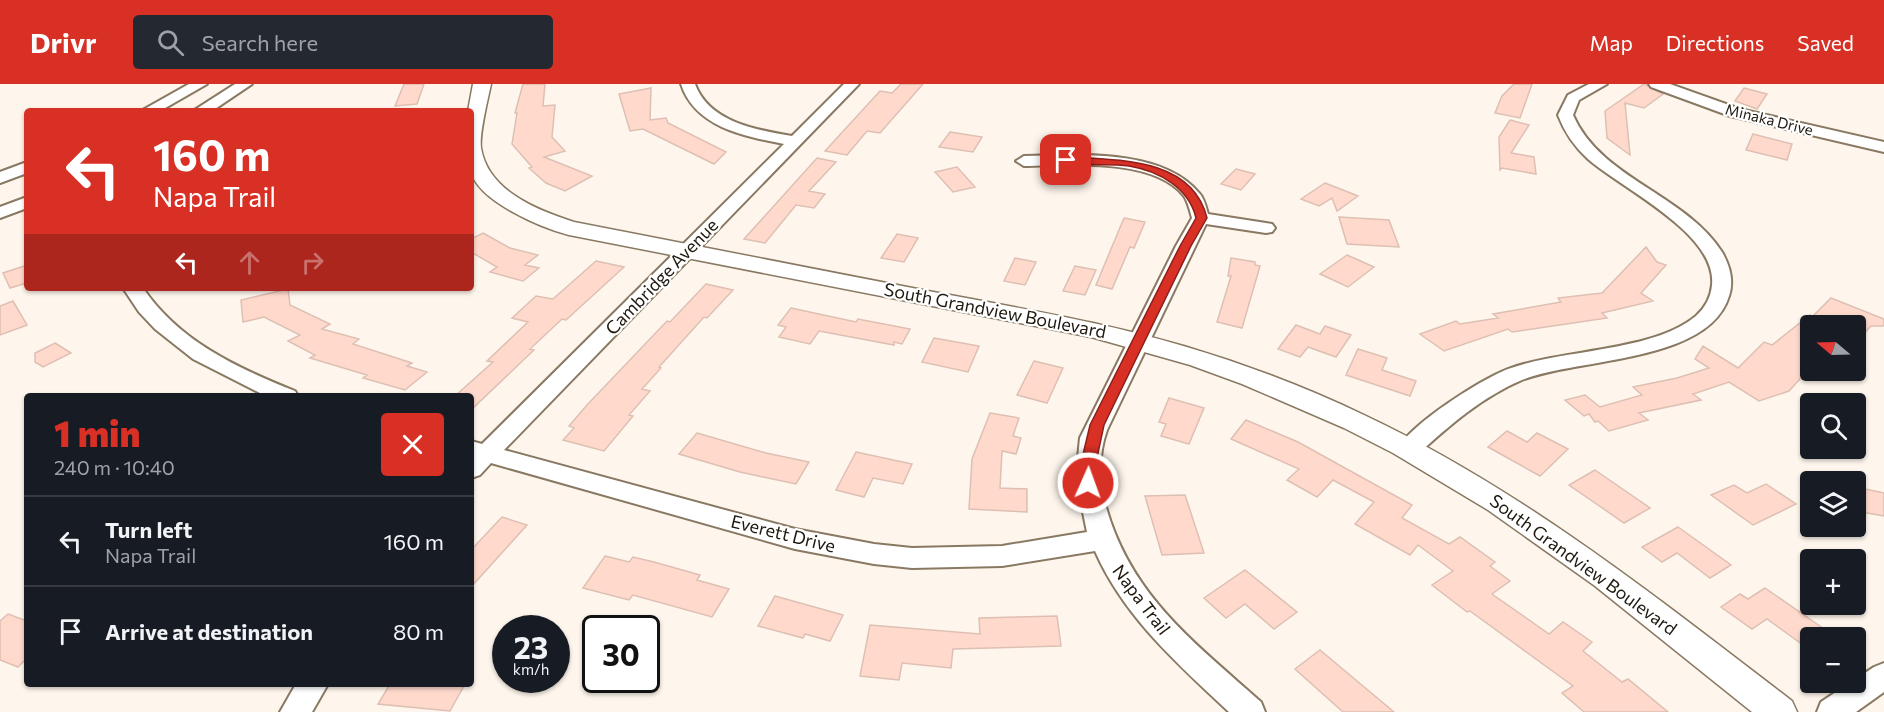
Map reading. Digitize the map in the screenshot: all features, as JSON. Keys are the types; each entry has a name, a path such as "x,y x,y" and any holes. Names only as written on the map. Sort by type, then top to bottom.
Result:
{"street":[{"path":"156,108 200,84"},
{"path":"206,108 244,84"},
{"name":"South Grandview Boulevard","path":"474,129 482,84"},
{"path":"688,84 690,93 697,103 720,120 747,131 796,141"},
{"name":"Cambridge Avenue","path":"476,457 686,252 852,84"},
{"path":"1410,448 1466,399 1489,386 1544,365 1673,337 1701,322 1714,308 1721,291 1722,279 1713,254 1704,240 1672,211 1593,155 1568,128 1565,120 1568,103 1581,91 1600,84"},
{"name":"Minaka Drive","path":"1656,84 1735,113 1884,147"},
{"name":"South Grandview Boulevard","path":"474,156 479,172 499,194 523,210 569,228 1138,340 1215,363 1281,387 1410,448 1501,503 1566,547 1779,712"},
{"path":"1024,161 1110,161 1142,166 1172,178 1186,189 1198,203 1202,218 1266,228"},
{"path":"0,178 24,168"},
{"path":"0,213 24,203"},
{"name":"Napa Trail","path":"1202,218 1138,340 1092,441 1087,467 1088,483 1094,517 1102,540 1123,580 1139,603 1173,642 1250,712"},
{"path":"135,291 148,311 191,347 227,369 280,393"},
{"name":"Everett Drive","path":"476,457 795,539 874,554 912,558 1002,556 1102,540"},
{"path":"1832,712 1884,676"},
{"path":"295,712 311,687"}],"building":[{"path":"404,84 424,84 417,104 395,106"},
{"path":"523,84 545,84 543,106 555,105 552,137 565,151 544,157 592,176 565,191 546,183 529,168 532,167 512,144 517,113 515,113"},
{"path":"901,84 923,84 880,133 867,131 847,155 825,151 880,91 892,93"},
{"path":"1514,84 1532,84 1520,118 1495,113 1502,96"},
{"path":"1644,84 1663,94 1644,108 1625,103 1630,155 1607,138 1605,111"},
{"path":"651,88 650,120 666,118 668,123 726,152 714,164 643,129 630,131 619,94"},
{"path":"1744,88 1767,94 1757,109 1735,101"},
{"path":"1510,120 1529,125 1511,153 1534,157 1536,174 1502,168 1500,170 1499,137"},
{"path":"950,132 982,137 973,152 939,147"},
{"path":"1753,134 1792,144 1787,160 1746,150"},
{"path":"817,158 836,162 809,191 825,194 814,208 796,205 765,243 744,239"},
{"path":"957,167 975,187 953,192 935,172"},
{"path":"1236,169 1255,174 1241,190 1221,184"},
{"path":"1325,183 1358,196 1337,211 1332,198 1319,206 1301,199"},
{"path":"1339,217 1389,220 1399,247 1347,244"},
{"path":"1124,218 1145,222 1134,248 1130,247 1112,289 1096,285"},
{"path":"483,233 510,248 538,255 525,265 539,268 523,281 490,272 497,267 474,254 474,238"},
{"path":"897,234 918,238 904,262 881,258"},
{"path":"1646,247 1657,262 1666,265 1641,293 1653,301 1602,313 1607,318 1512,332 1508,329 1444,351 1420,334 1456,321 1460,324 1498,318 1493,314 1561,302 1558,298 1602,293"},
{"path":"1347,255 1374,267 1348,287 1320,274"},
{"path":"1015,258 1036,262 1025,285 1004,281"},
{"path":"1231,258 1255,262 1255,265 1260,266 1242,328 1217,322 1231,276 1228,276"},
{"path":"596,261 624,267 566,320 562,319 530,349 534,350 474,407 474,393 458,393 493,362 487,361 528,322 512,318 536,296 553,299"},
{"path":"24,266 24,284 10,288 3,273"},
{"path":"1075,266 1096,270 1085,295 1063,291"},
{"path":"706,284 733,290 707,318 704,317 659,367 661,368 642,389 650,391 629,415 633,416 604,451 563,440 574,428 569,426 587,405 667,321 670,322"},
{"path":"288,291 290,305 330,324 322,329 359,339 353,344 412,363 407,366 427,372 405,390 363,378 367,375 310,358 315,355 288,341 300,335 264,317 243,322 241,300"},
{"path":"1831,298 1884,319 1884,326 1871,326 1866,331 1866,315 1814,315"},
{"path":"13,301 27,325 0,335 0,306"},
{"path":"791,308 856,322 858,319 910,329 902,344 894,342 894,345 819,331 810,344 779,337 786,327 778,325"},
{"path":"1800,323 1800,379 1789,391 1759,401 1729,382 1693,394 1701,400 1639,413 1648,420 1609,431 1598,421 1595,422 1589,414 1584,416 1565,400 1585,395 1600,407 1642,395 1633,387 1677,378 1709,368 1695,359 1703,346 1738,368 1764,342 1772,345"},
{"path":"1296,325 1320,334 1325,326 1351,335 1336,357 1308,347 1300,357 1278,349"},
{"path":"934,338 979,346 968,372 922,362"},
{"path":"55,343 71,353 43,367 35,362 35,353"},
{"path":"1358,349 1387,358 1382,370 1416,381 1410,396 1346,375"},
{"path":"1034,361 1063,368 1047,403 1017,395"},
{"path":"1169,398 1204,408 1189,444 1161,436 1166,424 1159,422"},
{"path":"990,413 1019,418 1013,436 1021,438 1016,454 1002,451 1000,488 1027,489 1027,512 969,509 972,459"},
{"path":"1246,420 1298,442 1412,505 1402,518 1449,544 1460,537 1495,562 1490,566 1510,581 1492,594 1549,634 1563,622 1592,642 1583,651 1622,682 1628,679 1668,712 1584,712 1562,693 1573,686 1432,585 1453,571 1418,545 1410,555 1355,524 1374,502 1333,480 1317,497 1287,480 1299,469 1231,439"},
{"path":"1507,431 1527,442 1537,433 1568,449 1540,476 1488,447"},
{"path":"697,433 766,453 809,462 796,484 740,472 679,454"},
{"path":"856,452 912,464 903,484 873,478 864,497 836,490"},
{"path":"1595,470 1650,508 1624,523 1569,485"},
{"path":"1766,484 1796,504 1753,525 1711,495 1734,485 1747,493"},
{"path":"1866,489 1884,493 1884,516 1866,513"},
{"path":"1185,495 1204,553 1162,555 1145,496"},
{"path":"502,517 527,525 474,584 474,547"},
{"path":"1678,527 1731,565 1710,578 1677,553 1662,562 1642,547"},
{"path":"605,556 629,562 633,557 654,562 700,575 697,580 729,589 712,617 633,595 629,600 583,588"},
{"path":"1245,570 1297,612 1274,629 1245,604 1226,618 1204,598"},
{"path":"1765,588 1800,612 1800,615 1804,615 1821,627 1800,627 1800,643 1767,619 1752,629 1721,607 1740,594 1748,599"},
{"path":"775,596 843,615 830,641 805,634 803,638 758,626"},
{"path":"8,614 24,620 24,661 18,667 0,660 0,621"},
{"path":"1057,616 1061,646 953,649 951,668 902,663 899,680 860,676 870,625 980,634 979,618"},
{"path":"1320,650 1394,712 1343,712 1295,669"},
{"path":"388,687 463,687 450,711 378,704"}],"route":[{"path":"1066,160 1110,161 1142,166 1161,173 1180,183 1186,189 1198,203 1202,218 1185,246 1097,425 1087,467 1088,483"}]}
